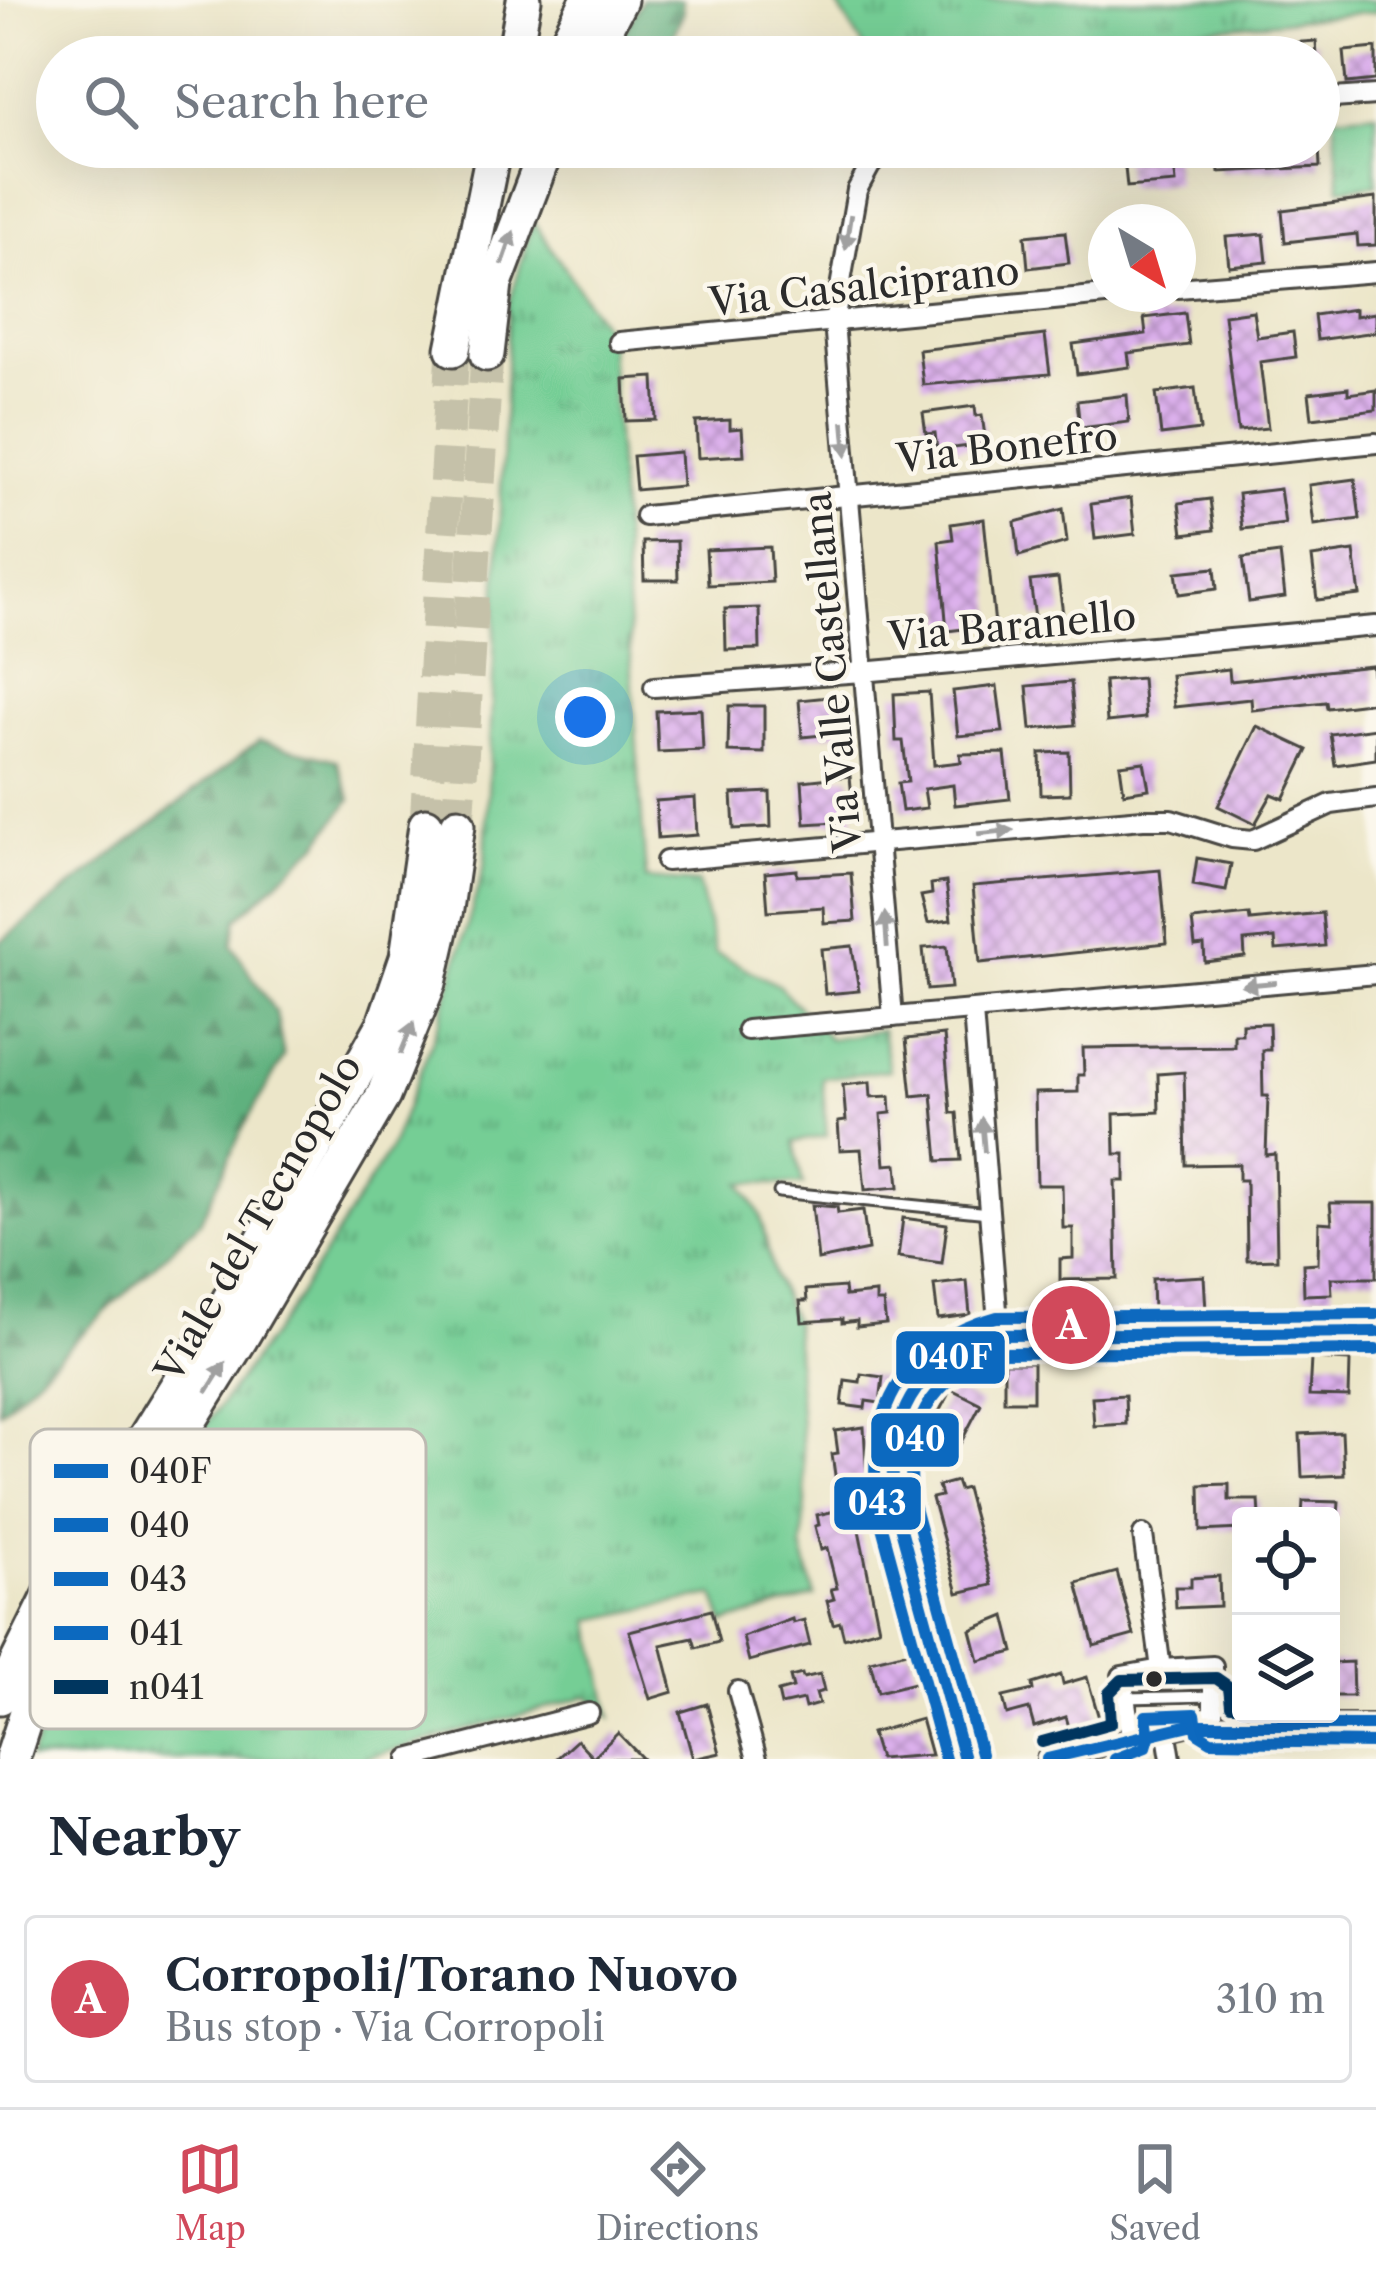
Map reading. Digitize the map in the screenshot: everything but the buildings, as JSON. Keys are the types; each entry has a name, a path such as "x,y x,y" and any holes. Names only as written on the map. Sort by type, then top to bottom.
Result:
{"highway":[{"path":"518,36 524,0"},
{"path":"570,36 588,0"},
{"path":"601,36 620,0"},
{"path":"453,350 489,168"},
{"path":"464,281 510,168"},
{"path":"487,354 495,284 539,168"},
{"name":"Viale del Tecnopolo","path":"158,1429 384,1024 442,825"},
{"name":"Viale del Tecnopolo","path":"0,1697 30,1649"},
{"name":"Viale del Tecnopolo","path":"12,1759 30,1703"}],"street":[{"path":"1340,97 1376,94"},
{"name":"Via Valle Castellana","path":"872,168 857,190 834,322 893,1017"},
{"path":"1196,287 1376,272"},
{"name":"Via Casalciprano","path":"619,342 1088,297"},
{"name":"Via Bonefro","path":"645,516 1376,443"},
{"name":"Via Baranello","path":"654,687 1376,626"},
{"path":"666,861 1164,818 1253,840 1331,804 1376,798"},
{"path":"747,1030 1376,974"},
{"path":"973,1012 999,1335"},
{"path":"964,1759 895,1507 889,1458 898,1421 927,1376 962,1348 999,1335 1376,1332"},
{"path":"1143,1535 1161,1669"},
{"path":"1131,1736 1122,1676 1161,1669 1213,1666 1213,1723"},
{"path":"738,1691 758,1759"},
{"path":"409,1759 589,1713"},
{"path":"1047,1759 1166,1728 1213,1723 1376,1725"},
{"path":"1166,1728 1171,1759"}],"lane":[{"path":"779,1192 989,1213"},
{"path":"1126,1698 1213,1696"}],"green space":[{"path":"642,0 682,0 683,14 673,36 622,36"},
{"path":"834,0 1376,0 1376,12 1131,36 857,36"},
{"path":"1376,112 1376,185 1340,188 1340,115"},
{"path":"533,221 609,334 646,879 698,883 715,952 778,985 829,1039 882,1030 889,1070 822,1078 827,1136 794,1142 803,1185 741,1183 760,1214 774,1277 794,1321 806,1502 802,1548 815,1596 724,1623 714,1595 591,1620 611,1717 588,1696 362,1759 29,1759 42,1729 426,1729 426,1429 203,1429 286,1315 391,1147 440,1021 485,863 509,305"},
{"path":"259,741 336,760 351,799 318,844 237,919 232,945 276,1013 284,1057 243,1128 200,1222 0,1412 0,942"}],"tunnel":[{"path":"426,825 453,349"},
{"path":"458,825 487,354"}],"transit line":[{"name":"043","path":"945,1759 878,1512 875,1477 884,1415 913,1365 963,1329 997,1317 1376,1314"},
{"name":"040F","path":"964,1759 895,1507 893,1476 900,1421 925,1378 969,1346 999,1335 1376,1332"},
{"name":"040","path":"981,1754 913,1504 917,1429 939,1391 976,1363 1002,1353 1376,1350"},
{"name":"n041","path":"1042,1742 1111,1723 1109,1693 1122,1680 1216,1678 1229,1687 1232,1705"},
{"name":"041","path":"1115,1759 1146,1747 1146,1716 1195,1714 1198,1733 1211,1741 1376,1743"},
{"name":"040F","path":"1047,1759 1190,1725 1376,1725"}],"place":[{"name":"Corropoli/Torano Nuovo","path":"1071,1325"}]}
